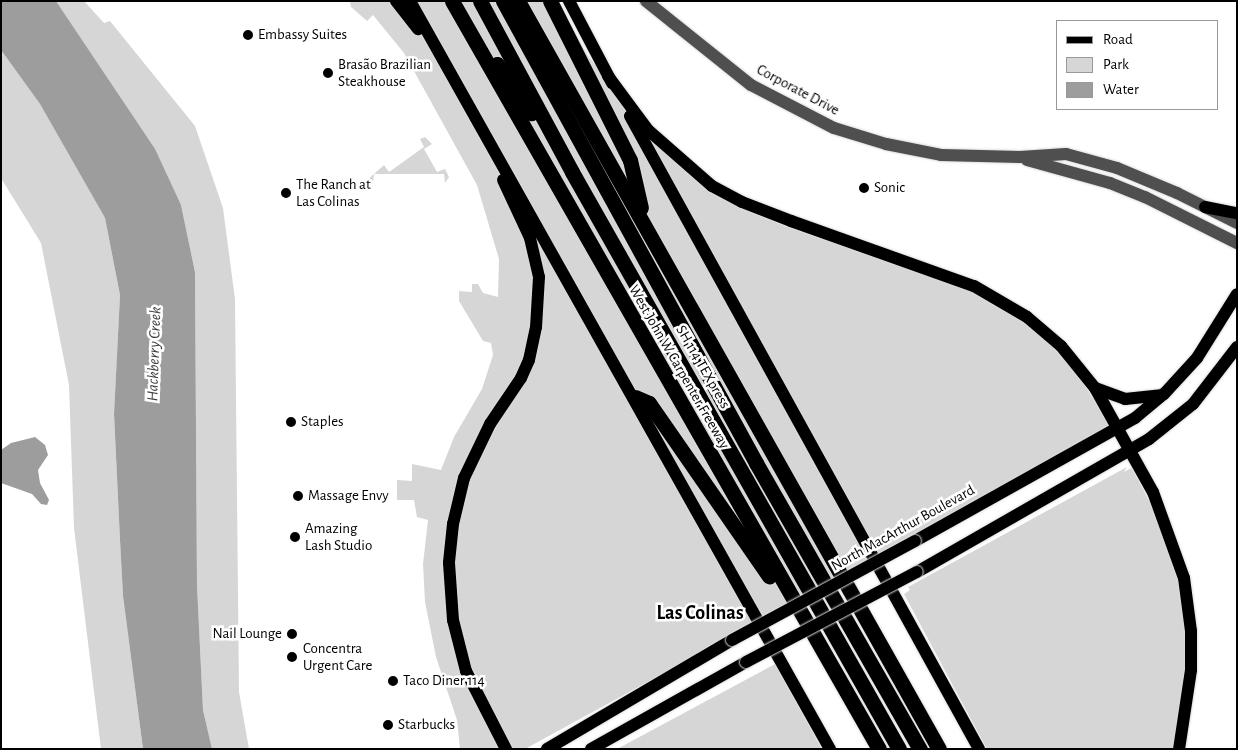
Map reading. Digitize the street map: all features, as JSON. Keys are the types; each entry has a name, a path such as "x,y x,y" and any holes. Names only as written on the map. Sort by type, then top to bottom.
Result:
{"highway":[{"path":"452,1 572,172"},
{"name":"West John W Carpenter Freeway","path":"452,1 879,749"},
{"name":"SH 114 TEXpress","path":"480,1 572,172 899,749"},
{"name":"SH 114 TEXpress","path":"502,1 756,464 920,749"},
{"path":"518,1 939,749"},
{"path":"550,1 630,160 643,222"},
{"path":"635,397 649,403 741,534 772,580 836,695 879,749"}],"main road":[{"path":"396,1 447,67"},
{"path":"410,1 468,100 635,397 830,749"},
{"path":"569,1 608,76 978,749"},
{"path":"608,76 648,130 712,186 750,205 940,272 999,298 1027,316 1061,346 1094,388 1153,492 1184,578 1191,631 1192,670 1180,749"},
{"path":"468,100 477,131 530,238 539,276 538,310 529,360 490,424 464,478 450,546 449,591 457,642 474,691 506,749"},
{"path":"1205,207 1237,213"},
{"name":"North MacArthur Boulevard","path":"547,749 732,640 1116,429 1164,394 1197,358 1237,294"},
{"path":"592,749 746,662 917,572 1129,451 1193,404 1237,347"},
{"path":"1094,388 1125,400 1164,394"}],"street":[{"name":"Corporate Drive","path":"646,1 751,85 834,128 886,144 941,155 1020,158 1066,154 1117,168 1237,223"},
{"name":"Corporate Drive","path":"1020,158 1110,183 1190,217 1237,243"},
{"path":"1110,183 1117,168"}],"green space":[{"path":"56,1 84,1 104,23 110,21 195,126 223,208 235,299 239,692 249,749 212,749 203,710 197,585 195,272 181,205 120,97"},
{"path":"350,1 557,1 588,56 671,156 714,192 740,208 796,230 977,290 1060,347 1112,428 525,749 460,749 457,720 436,657 425,602 423,564 428,520 417,517 414,500 397,500 397,480 412,481 412,464 441,470 454,437 482,389 493,355 491,343 483,341 459,301 459,291 472,292 472,284 478,284 483,293 498,297 499,259 477,185 404,53 373,15 367,21 351,7"},
{"path":"1,50 40,104 105,218 120,295 114,414 120,540 123,596 143,749 101,749 74,528 69,385 41,243 1,178"},
{"path":"425,137 432,144 424,149 437,172 445,169 449,177 445,183 444,174 374,174 373,183 365,182 384,165 389,172 424,147 420,139"},
{"path":"1127,467 1124,472 1131,468 1156,514 1180,587 1185,618 1185,691 1174,749 987,749 904,594 910,590 908,587"},
{"path":"775,664 822,749 617,749"}],"water":[{"name":"Hackberry Creek","path":"1,1 56,1 155,149 181,205 195,272 197,585 203,710 212,749 143,749 123,596 120,540 114,414 120,295 105,218 40,104 1,50"},
{"path":"35,437 45,445 48,455 38,470 40,483 49,500 47,505 41,504 32,494 1,483 1,450 11,443"}],"place":[{"name":"Embassy Suites","path":"248,35"},
{"name":"Brasão Brazilian Steakhouse","path":"328,73"},
{"name":"Sonic","path":"864,188"},
{"name":"The Ranch at Las Colinas","path":"286,193"},
{"name":"Staples","path":"291,422"},
{"name":"Massage Envy","path":"298,496"},
{"name":"Amazing Lash Studio","path":"295,537"},
{"name":"Nail Lounge","path":"292,634"},
{"name":"Concentra Urgent Care","path":"292,657"},
{"name":"Taco Diner 114","path":"393,681"},
{"name":"Starbucks","path":"388,725"}],"district":[{"name":"Las Colinas","path":"700,613"}]}
